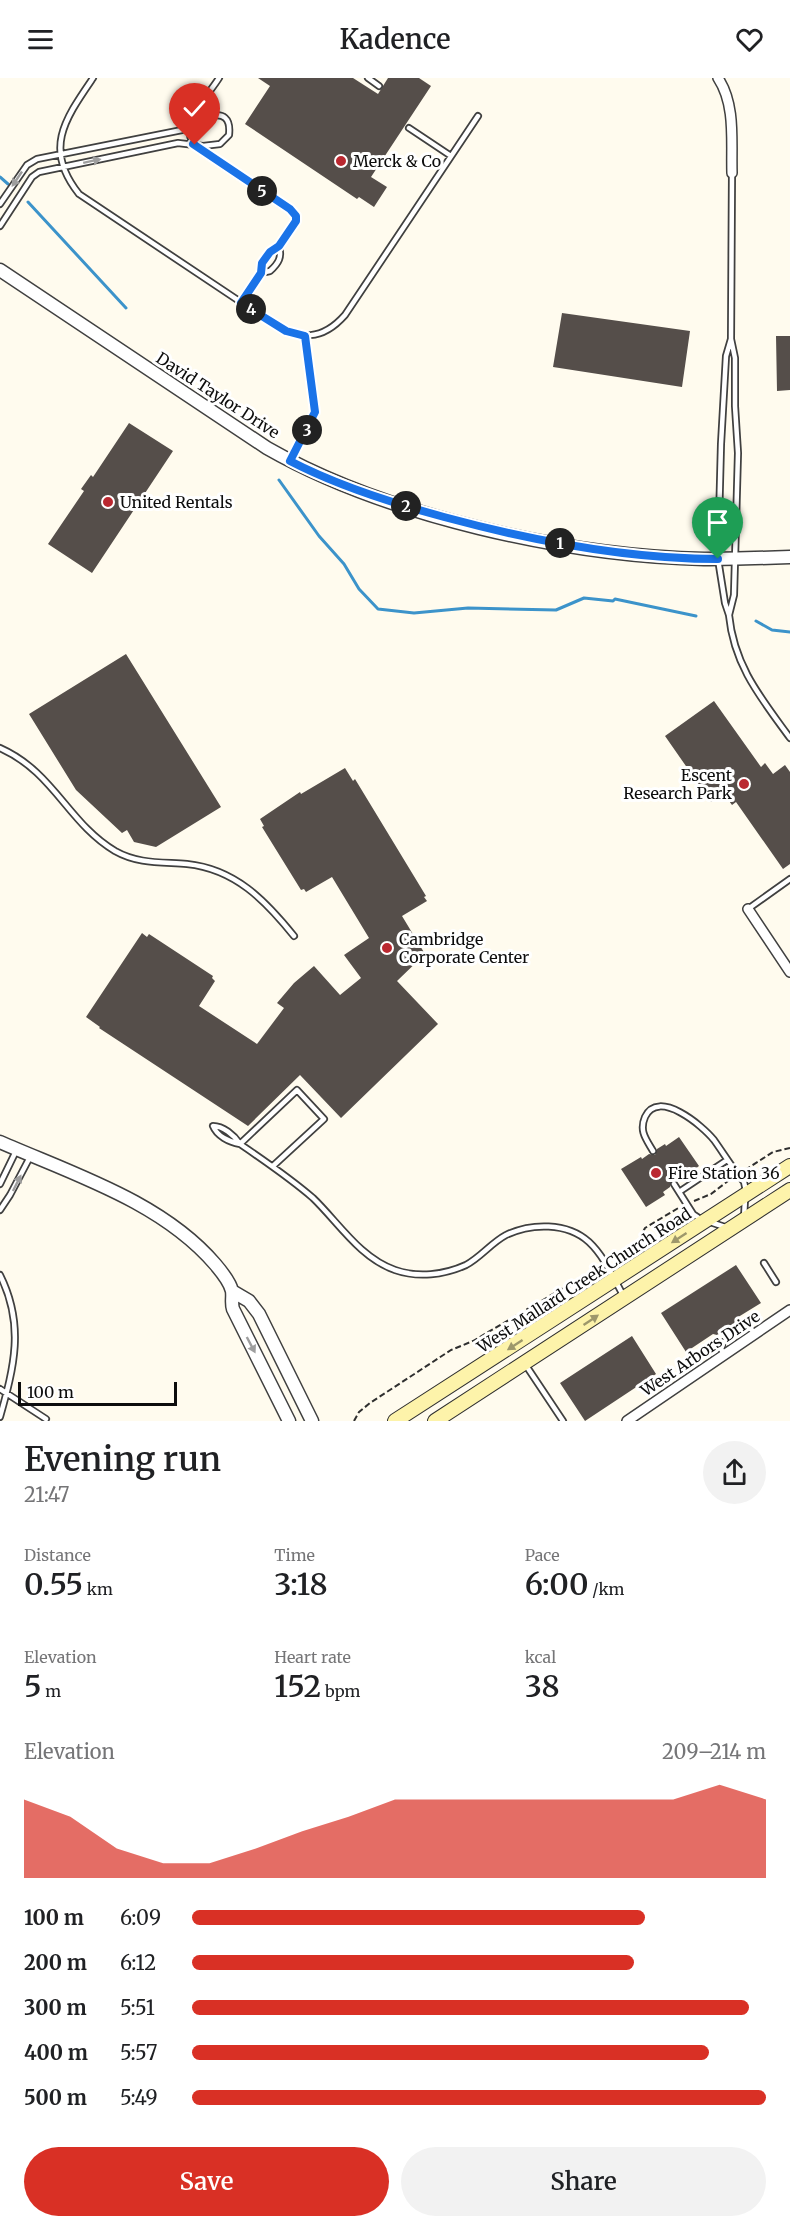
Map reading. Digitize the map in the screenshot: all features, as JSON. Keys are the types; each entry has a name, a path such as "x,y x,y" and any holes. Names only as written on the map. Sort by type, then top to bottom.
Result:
{"main road":[{"name":"West Mallard Creek Church Road","path":"395,1421 790,1166"},
{"path":"435,1421 790,1190"}],"street":[{"path":"718,78 725,92 730,113 732,173"},
{"name":"David Taylor Drive","path":"0,270 237,429 290,461 373,496 489,530 539,540 629,553 718,559 790,557"},
{"path":"748,909 790,972"},
{"path":"0,1142 131,1200 169,1222 204,1252 225,1278 232,1292 232,1310 289,1421"},
{"path":"232,1292 249,1301 259,1314 312,1421"},
{"name":"West Arbors Drive","path":"627,1421 790,1311"}],"lane":[{"path":"93,78 65,121 62,130 63,167 66,175 84,199 286,331 305,336 328,330 345,315 478,116"},
{"path":"219,78 189,126 189,135 193,144 296,216 296,221 279,246 270,252 262,263 261,273 241,303"},
{"path":"368,78 379,86"},
{"path":"0,204 30,163 61,154 178,131 198,120 215,115 223,117 229,125 228,135 222,143 207,146 178,143 39,172 34,175 0,226"},
{"path":"409,128 451,156"},
{"path":"732,173 731,339 726,356 720,454 718,559 732,637 742,666 790,738"},
{"path":"0,214 6,217"},
{"path":"261,273 270,272 279,260 281,256 279,246"},
{"path":"290,461 315,412 305,336"},
{"path":"729,615 734,595 738,453 735,352 731,339"},
{"path":"0,748 29,764 89,831 116,851 147,862 200,866 237,880 267,904 294,936"},
{"path":"748,909 790,879"},
{"path":"240,1143 297,1090 324,1119 273,1166"},
{"path":"653,1151 643,1134 644,1118 652,1109 668,1106 677,1110 711,1137 744,1182 746,1195 744,1220"},
{"path":"240,1143 230,1141 217,1133 213,1126 220,1127 273,1166 312,1198 366,1253 396,1270 426,1275 456,1269 471,1261 507,1234 545,1226 569,1231 587,1240 600,1255 625,1298"},
{"path":"0,1184 17,1149"},
{"path":"0,1210 31,1155"},
{"path":"679,1192 727,1160"},
{"path":"674,1184 693,1214 730,1229"},
{"path":"764,1263 776,1282"},
{"path":"0,1275 12,1308 15,1334 13,1369 0,1417"},
{"path":"743,1328 751,1329 755,1334"},
{"path":"723,1341 721,1349 724,1354"},
{"path":"525,1364 562,1421"},
{"path":"0,1389 46,1419"}],"path":[{"path":"744,1170 773,1152 790,1148"},
{"path":"698,1199 711,1194 732,1178"},
{"path":"621,1260 634,1250 645,1228 675,1209"},
{"path":"354,1421 358,1412 370,1403 451,1350 473,1341 565,1287 589,1283"}],"building":[{"name":"Merck & Co","path":"258,78 353,78 378,94 388,78 419,78 431,86 371,177 387,187 374,207 359,197 357,199 245,124 270,86"},
{"path":"562,313 690,331 682,387 553,367"},
{"path":"776,336 790,336 790,390 777,391"},
{"name":"United Rentals","path":"129,423 173,451 92,573 48,544 84,491 81,489 91,475 93,477"},
{"path":"126,654 221,807 156,847 134,842 127,830 122,833 76,790 29,714"},
{"name":"Escent Research Park","path":"714,701 761,767 765,763 773,774 785,765 790,772 790,864 783,869 736,802 732,805 724,794 711,802 665,736"},
{"name":"Cambridge Corporate Center","path":"345,768 353,781 355,779 426,896 424,897 427,901 402,916 425,954 397,981 438,1024 341,1118 300,1075 248,1126 99,1028 86,1017 142,933 147,937 149,934 213,976 215,981 199,1006 257,1044 284,1008 277,1003 294,983 314,966 340,995 361,978 344,955 369,938 332,877 306,892 304,889 301,890 262,827 264,826 260,819 300,792 301,794"},
{"name":"Fire Station 36","path":"679,1137 699,1166 678,1182 671,1181 670,1187 663,1192 665,1195 646,1207 621,1169 641,1157 642,1159 649,1154 655,1155 657,1149"},
{"path":"736,1265 761,1303 735,1319 736,1321 730,1328 717,1335 713,1334 686,1352 661,1313"},
{"path":"632,1336 656,1374 585,1421 560,1383"}],"waterway":[{"path":"0,177 8,184"},
{"path":"28,202 126,308"},
{"path":"279,480 319,536 344,564 359,589 378,609 414,613 468,608 556,610 584,598 613,601 615,599 696,616"},
{"path":"756,621 772,630 790,632"}],"place":[{"name":"Merck & Co","path":"341,161"},
{"name":"United Rentals","path":"108,502"},
{"name":"Escent Research Park","path":"744,784"},
{"name":"Cambridge Corporate Center","path":"387,948"},
{"name":"Fire Station 36","path":"656,1173"}],"route":[{"path":"195,145 193,144 290,209 297,219 279,246 270,252 262,263 261,273 241,303 286,331 305,336 315,416 290,461 363,492 489,530 550,542 629,553 718,559"}]}
